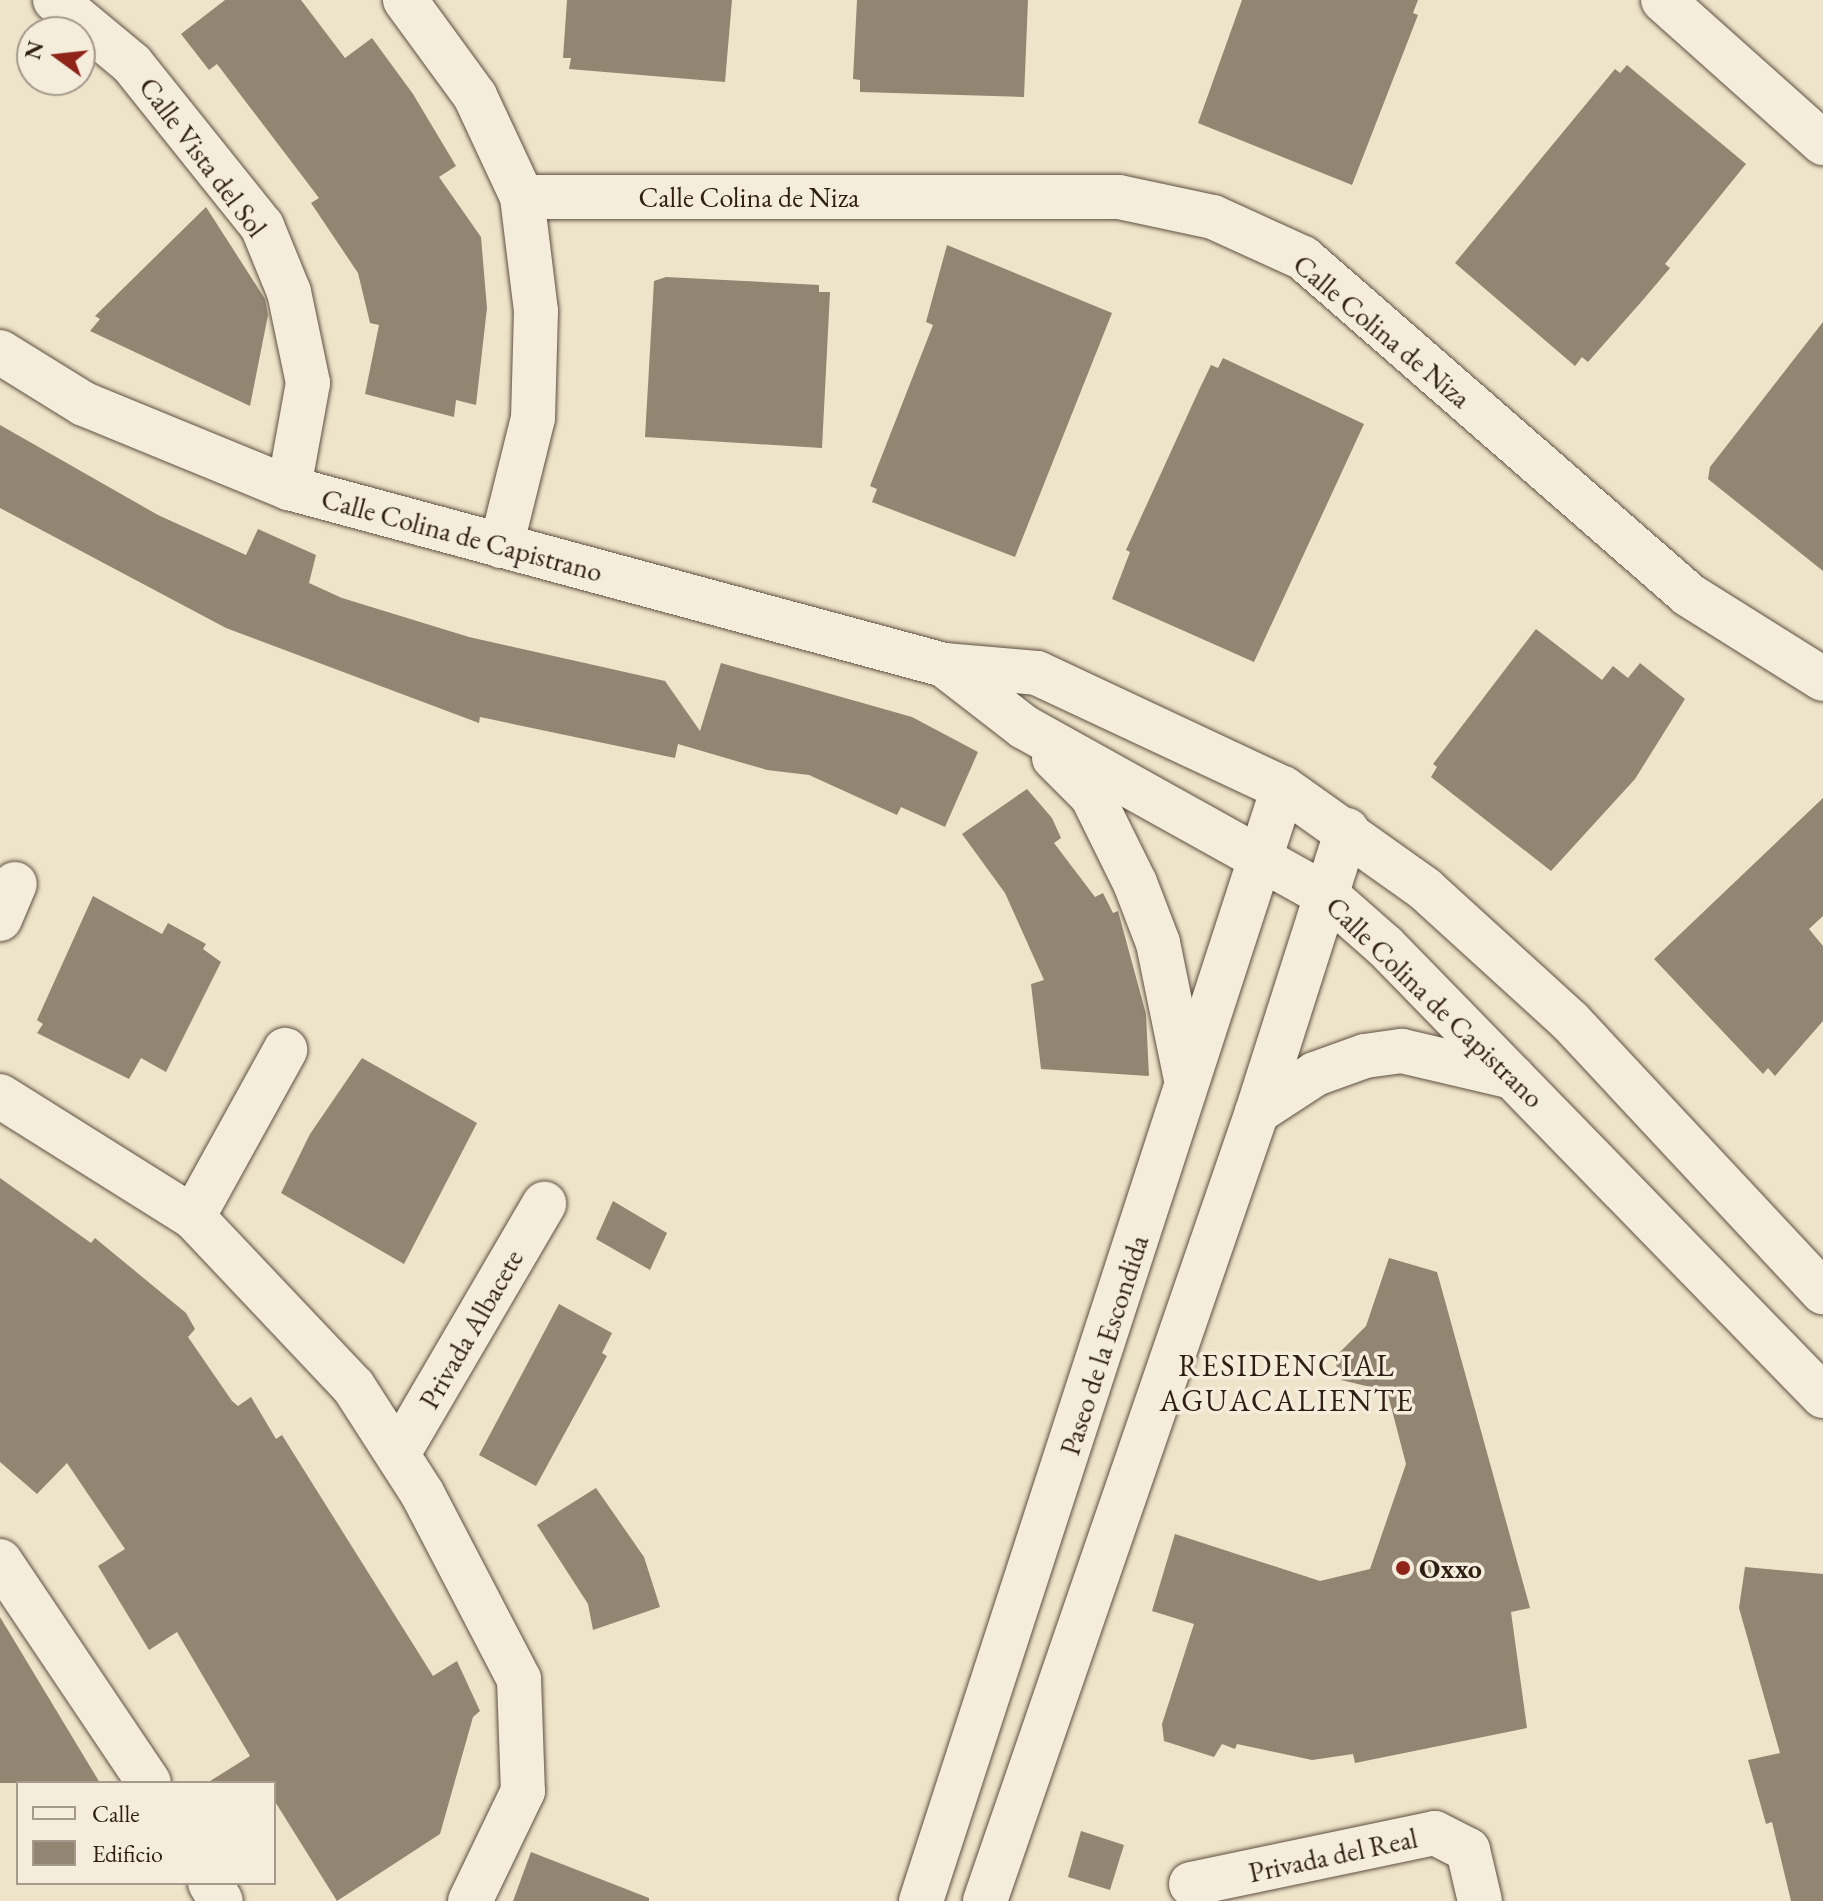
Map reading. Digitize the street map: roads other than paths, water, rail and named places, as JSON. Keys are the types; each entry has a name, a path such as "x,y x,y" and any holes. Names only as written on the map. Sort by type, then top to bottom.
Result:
{"main road":[{"name":"Calle Vista del Sol","path":"55,0 132,64 262,226 289,292 308,383 289,488"},
{"path":"405,0 475,96 522,197 536,311 533,418 501,546"},
{"path":"1663,0 1823,143"},
{"name":"Calle Colina de Niza","path":"522,197 1119,197 1213,217 1303,258 1689,595 1823,679"},
{"name":"Calle Colina de Capistrano","path":"0,352 84,404 289,488 944,665 1037,673 1283,788 1347,830 1425,889 1570,1021 1823,1292"},
{"name":"Calle Colina de Capistrano","path":"944,665 1024,727 1328,896 1516,1078 1823,1396"},
{"path":"1024,727 1092,796 1135,883 1158,943 1188,1090"},
{"name":"Paseo de la Escondida","path":"921,1901 1188,1090 1283,788"},
{"path":"985,1901 1257,1112 1347,830"},
{"path":"193,1217 285,1050"},
{"path":"1257,1112 1315,1074 1365,1056 1402,1051 1516,1078"},
{"path":"0,1096 193,1217 353,1386 398,1454 519,1679 523,1791 470,1901"},
{"name":"Privada Albacete","path":"398,1454 544,1204"},
{"path":"0,1561 148,1781"},
{"name":"Privada del Real","path":"1191,1884 1435,1833 1468,1850 1480,1901"}],"place":[{"name":"Oxxo","path":"1403,1568"}],"district":[{"name":"RESIDENCIAL AGUACALIENTE","path":"1287,1383"}]}
